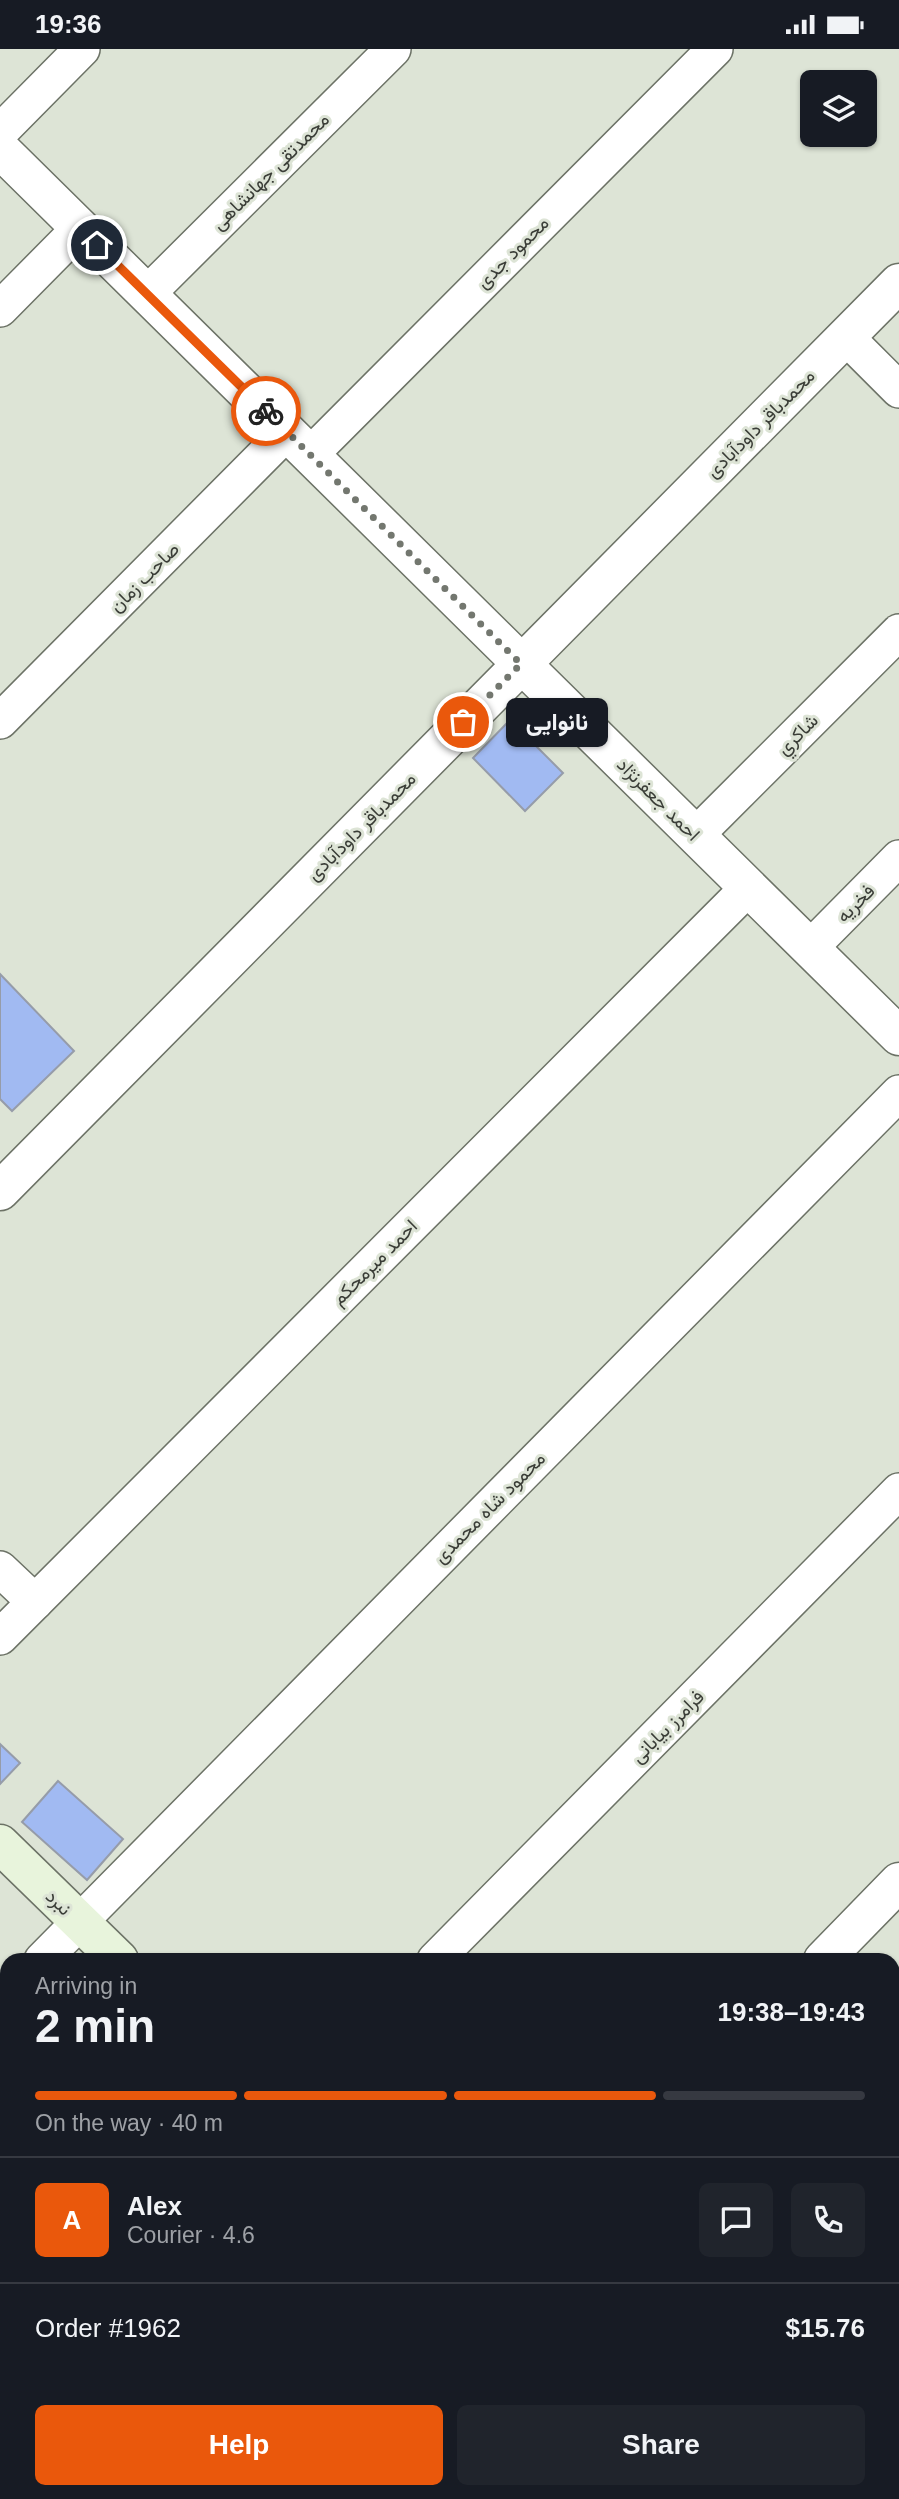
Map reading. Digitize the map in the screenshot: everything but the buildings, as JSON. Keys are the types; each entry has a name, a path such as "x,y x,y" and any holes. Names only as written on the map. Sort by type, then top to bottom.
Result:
{"main road":[{"name":"نبرد","path":"0,1845 112,1953"}],"street":[{"path":"0,132 82,49"},
{"name":"محمدتقی جهانشاهی","path":"146,294 393,49"},
{"name":"محمود جدی","path":"299,444 715,49"},
{"name":"احمد جعفرنژاد","path":"0,149 899,1036"},
{"path":"0,309 80,228"},
{"name":"محمدباقر داودآبادی","path":"0,1191 899,283"},
{"path":"846,337 899,390"},
{"name":"صاحب زمان","path":"0,721 299,444"},
{"name":"شاكري","path":"696,835 899,632"},
{"name":"فخریه","path":"810,948 899,858"},
{"name":"احمد میرمحکم","path":"0,1637 748,887"},
{"name":"محمود شاه محمدی","path":"49,1953 899,1093"},
{"name":"فرامرز بیابانی","path":"442,1953 899,1491"},
{"path":"0,1569 34,1602"},
{"path":"830,1953 899,1882"}],"way so far":[{"path":"266,411 521,664 463,722"}],"place":[{"name":"نانوایی","path":"463,722"}],"route":[{"path":"97,245 266,411"}]}
